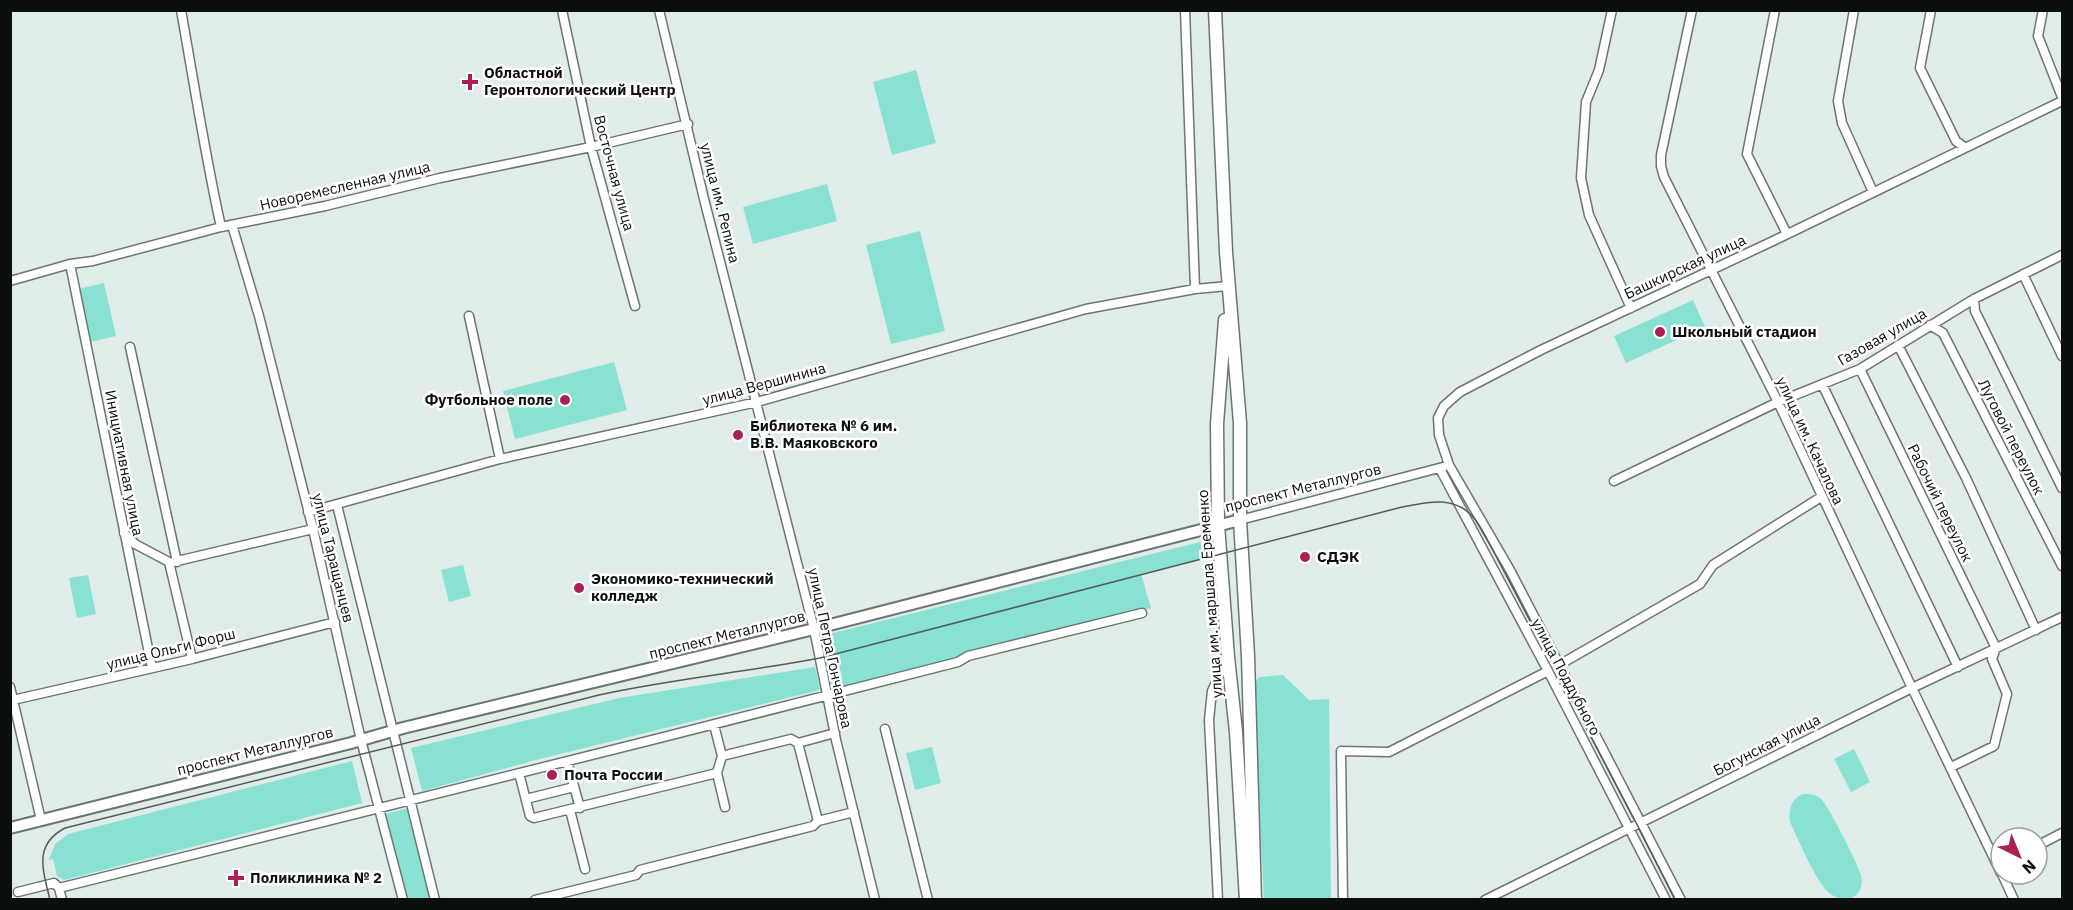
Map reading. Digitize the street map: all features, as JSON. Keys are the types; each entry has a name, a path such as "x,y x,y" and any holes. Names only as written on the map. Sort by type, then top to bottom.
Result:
{"highway":[{"name":"улица им. маршала Еременко","path":"1215,10 1228,286 1240,423 1240,520 1248,656 1255,900"},
{"name":"улица им. маршала Еременко","path":"1228,286 1217,424 1218,525 1236,732 1246,900"},
{"path":"1217,424 1223,420 1240,423"},
{"path":"1228,657 1242,660 1248,656"}],"main road":[{"name":"проспект Металлургов","path":"10,828 393,731 814,629 1240,520"}],"street":[{"path":"181,10 205,155 221,227"},
{"name":"Восточная улица","path":"562,10 591,147 635,306"},
{"name":"улица им. Репина","path":"659,10 688,124 704,199 757,402"},
{"path":"1185,10 1196,289"},
{"path":"1611,10 1599,70 1586,102 1581,178 1589,215 1631,308"},
{"name":"улица им. Качалова","path":"1692,10 1660,166 1778,402 1821,497 1989,846"},
{"path":"1775,10 1747,154 1787,234"},
{"path":"1854,10 1838,101 1842,123 1873,192"},
{"path":"1931,10 1920,68 1956,141 1964,147"},
{"name":"Башкирская улица","path":"1485,528 1449,465 1439,435 1438,418 1444,406 1451,399 1460,392 1541,350 1787,234 2062,99 2038,36 2043,10"},
{"name":"Новоремесленная улица","path":"10,281 221,227 325,206 440,178 591,147 688,124"},
{"name":"улица Таращанцев","path":"232,225 259,316 313,529 361,740 403,900"},
{"name":"Газовая улица","path":"1614,481 1778,402 1860,369 1974,299 2062,255"},
{"name":"Инициативная улица","path":"70,264 153,668"},
{"path":"2023,274 2062,356"},
{"name":"улица Вершинина","path":"308,512 500,459 757,402 1086,309 1196,289 1228,286"},
{"path":"1974,299 1976,311 2062,488"},
{"path":"469,316 500,459"},
{"name":"Луговой переулок","path":"1930,325 1943,333 2062,566"},
{"path":"1898,345 1966,478 2036,630"},
{"path":"130,347 192,659"},
{"name":"Рабочий переулок","path":"1860,369 1996,648 1992,659 2007,694 1994,746 1951,767"},
{"path":"1822,384 1958,667"},
{"name":"улица Петра Гончарова","path":"757,402 814,629 835,733 875,900"},
{"name":"проспект Металлургов","path":"1240,520 1449,465"},
{"name":"улица Поддубного","path":"1440,469 1631,829 1666,900"},
{"path":"1559,665 1700,584 1713,565 1821,497"},
{"name":"улица Таращанцев","path":"337,505 435,900"},
{"name":"улица Поддубного","path":"1485,528 1510,570 1681,900"},
{"path":"124,533 135,544 173,562 313,529"},
{"path":"59,888 828,696 958,662 968,656 1142,614"},
{"name":"Богунская улица","path":"1485,900 1912,688 2062,617"},
{"name":"улица Ольги Форш","path":"14,700 192,659 335,622"},
{"path":"1218,900 1209,720 1212,691 1228,657"},
{"path":"1343,900 1341,751 1389,752 1548,671"},
{"path":"10,687 40,820"},
{"path":"714,724 722,756 717,773 725,807"},
{"path":"885,729 928,900"},
{"path":"722,756 791,739 798,743 835,733"},
{"path":"798,743 818,821"},
{"path":"567,761 580,808"},
{"path":"519,773 530,816 534,818 717,773"},
{"path":"526,800 574,787"},
{"path":"570,810 585,869"},
{"path":"535,900 636,875 640,870 813,826 818,821 854,812"},
{"path":"18,892 54,883 59,888 62,900"},
{"name":"улица им. Качалова","path":"2008,886 2014,900"}],"green space":[{"path":"916,70 936,143 892,155 873,82"},
{"path":"827,184 837,221 753,244 743,207"},
{"path":"920,231 945,331 891,344 866,245"},
{"path":"104,283 116,336 90,342 78,289"},
{"name":"Школьный стадион","path":"1693,300 1705,327 1626,363 1614,336"},
{"name":"Футбольное поле","path":"614,362 627,410 515,439 503,391"},
{"path":"1200,542 1205,559 1141,574 1151,608 833,689 821,636"},
{"path":"463,565 471,596 449,602 441,570"},
{"path":"88,575 96,614 77,618 69,578"},
{"path":"815,667 820,690 540,759 422,791 411,748 619,698"},
{"path":"1283,675 1309,700 1329,699 1331,899 1264,899 1253,685 1259,677"},
{"path":"932,747 941,783 915,790 906,753"},
{"path":"1854,749 1870,782 1851,792 1834,759"},
{"path":"352,761 362,803 64,880 57,876 53,859 49,860 55,844 68,834"},
{"path":"1803,794 1816,796 1824,803 1854,859 1862,883 1860,890 1852,898 1839,898 1827,891 1817,878 1802,848 1790,822 1790,813 1793,802"},
{"path":"409,808 432,899 408,899 386,814"}],"tram line":[{"path":"50,900 43,869 44,850 48,842 65,828 599,695 820,658 1402,507 1440,502 1457,505 1466,510 1480,526 1675,900"}],"place":[{"name":"Областной Геронтологический Центр","path":"470,82"},
{"name":"Школьный стадион","path":"1660,332"},
{"name":"Футбольное поле","path":"565,400"},
{"name":"Библиотека № 6 им. В.В. Маяковского","path":"738,435"},
{"name":"СДЭК","path":"1305,557"},
{"name":"Экономико-технический колледж","path":"579,588"},
{"name":"Почта России","path":"552,775"},
{"name":"Поликлиника № 2","path":"236,878"}]}
